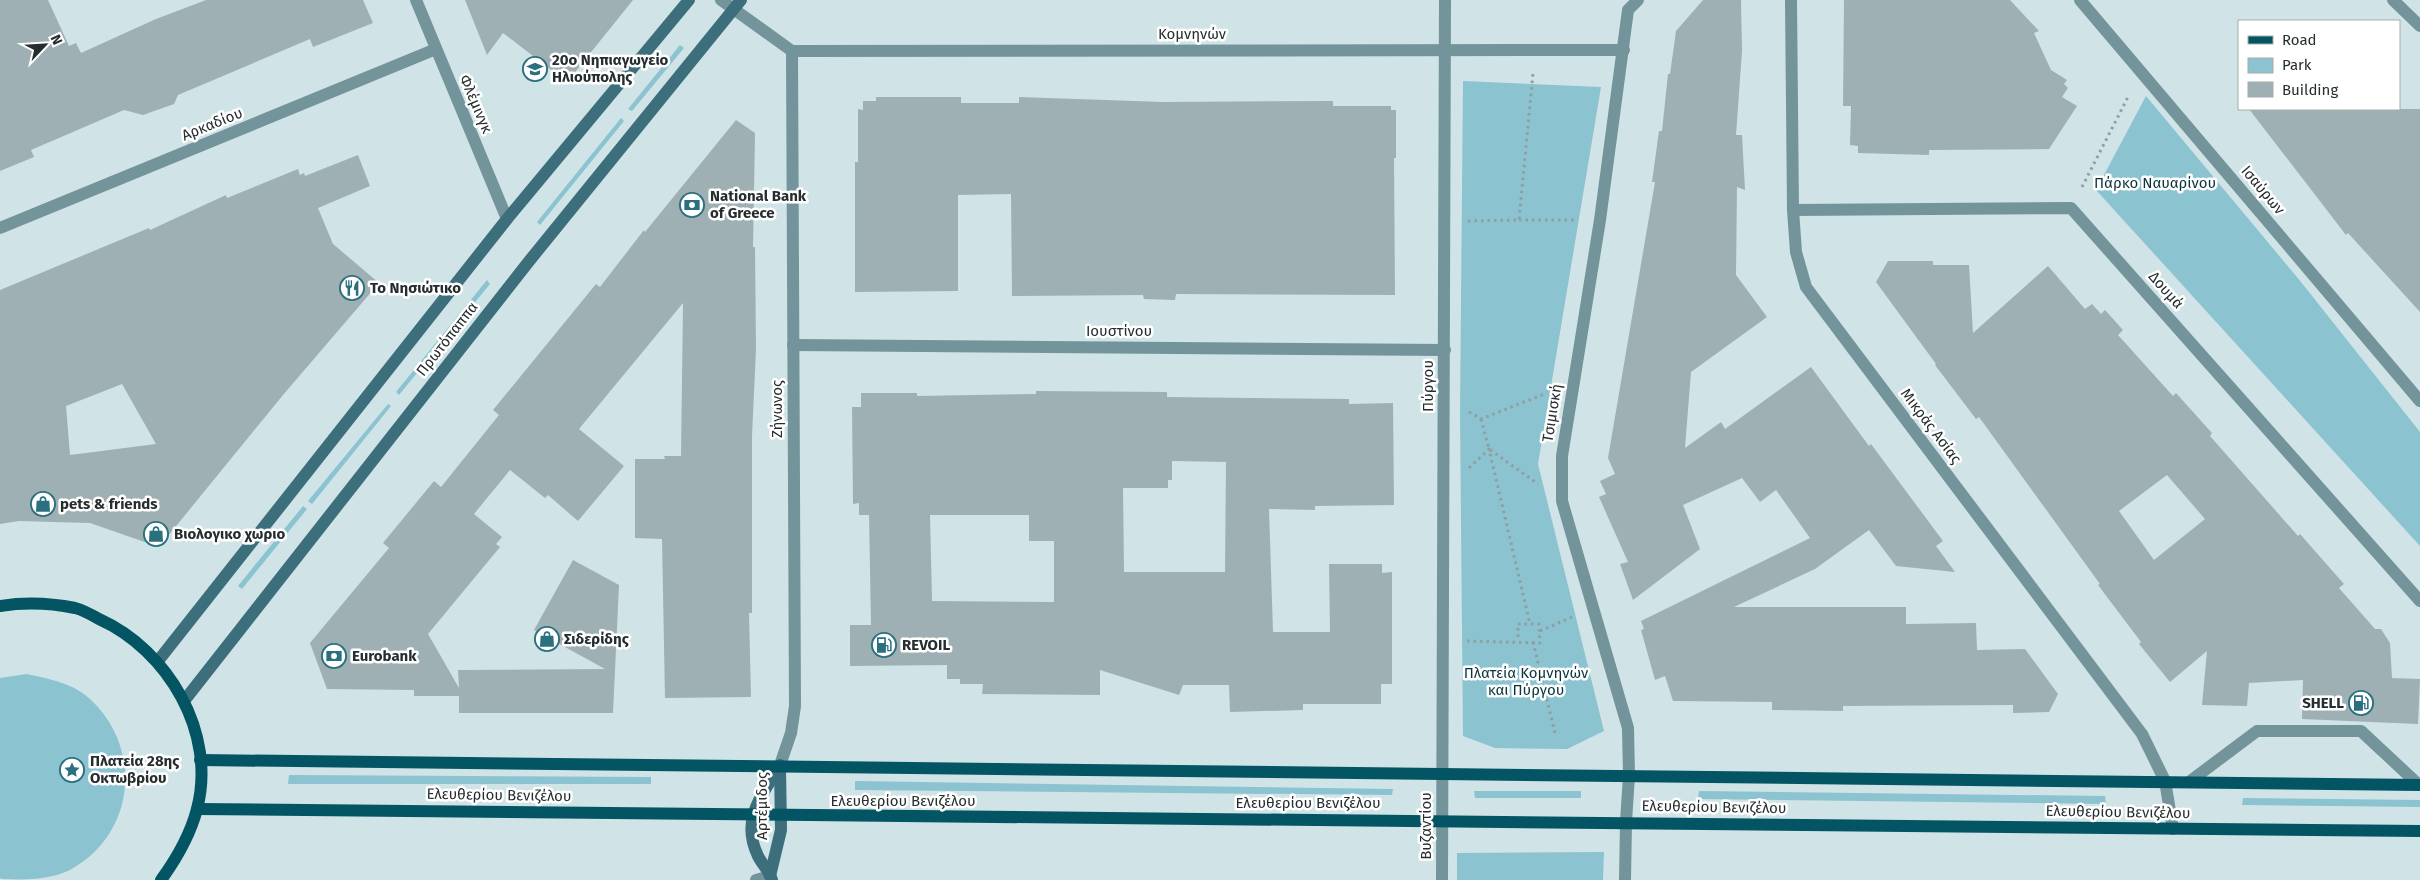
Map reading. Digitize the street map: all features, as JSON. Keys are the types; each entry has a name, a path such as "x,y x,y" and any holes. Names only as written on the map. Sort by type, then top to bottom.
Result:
{"main road":[{"path":"0,606 28,602 77,608 121,629 158,661 184,701 194,730 200,760 197,809 180,854 162,880"},
{"name":"Ελευθερίου Βενιζέλου","path":"200,760 2420,784"},
{"name":"Ελευθερίου Βενιζέλου","path":"197,809 2420,831"}],"street":[{"name":"Φλέμινγκ","path":"416,0 508,219"},
{"name":"Πρωτόπαππα","path":"158,661 508,219 690,0"},
{"path":"721,0 737,5 792,50"},
{"name":"Πύργου","path":"1443,773 1445,0"},
{"path":"1624,50 1628,10 1638,0"},
{"name":"Μικράς Ασίας","path":"1791,0 1793,210 1796,252 1806,287 2142,734 2165,781 2173,828"},
{"name":"Ισαύρων","path":"2080,0 2420,401"},
{"path":"2393,0 2420,26"},
{"name":"Πρωτόπαππα","path":"184,701 524,268 737,5"},
{"name":"Αρκαδίου","path":"0,228 436,49"},
{"name":"Κομνηνών","path":"792,50 1624,50"},
{"name":"Ζήνωνος","path":"780,765 791,733 795,706 792,50"},
{"name":"Τσιμισκή","path":"1624,50 1600,220 1562,456 1562,501 1628,728 1629,775"},
{"path":"1793,210 2071,208"},
{"name":"Δουμά","path":"2071,208 2420,601"},
{"name":"Ιουστίνου","path":"793,345 1445,350"},
{"path":"2189,782 2258,731 2361,731 2420,784"},
{"name":"Αρτέμιδος","path":"771,878 757,855 751,832 752,815 780,765"},
{"name":"Αρτέμιδος","path":"771,878 778,848 781,816 780,765"},
{"name":"Βυζαντίου","path":"1442,880 1443,773"},
{"path":"1625,880 1629,775"},
{"path":"756,880 771,878"}],"path":[{"path":"1519,220 1536,50"},
{"path":"2071,208 2124,104"},
{"path":"1445,222 1600,220"},
{"path":"1444,399 1481,418 1573,383"},
{"path":"1481,418 1530,624"},
{"path":"1489,449 1562,501"},
{"path":"1540,631 1593,608"},
{"path":"1443,640 1540,643 1539,624 1518,624 1518,641"},
{"path":"1533,642 1555,733"}],"green space":[{"path":"680,45 684,48 632,111 628,109"},
{"name":"Πλατεία Κομνηνών και Πύργου","path":"1463,81 1601,87 1538,464 1604,731 1567,749 1495,748 1463,736 1460,413"},
{"name":"Πάρκο Ναυαρίνου","path":"2146,96 2301,282 2420,432 2420,546 2096,190"},
{"path":"621,118 624,121 540,225 537,222"},
{"path":"487,280 490,284 399,395 396,392"},
{"path":"388,404 391,406 312,504 308,501"},
{"path":"303,506 307,509 242,589 238,586"},
{"name":"Πλατεία 28ης Οκτωβρίου","path":"27,674 60,682 76,689 90,699 107,719 119,742 125,766 125,790 119,814 108,836 92,855 70,870 54,876 2,879 0,878 0,678"},
{"path":"289,775 651,777 651,784 288,784"},
{"path":"855,781 1393,789 1392,795 855,790"},
{"path":"1474,791 1581,791 1581,798 1475,798"},
{"path":"1699,791 2105,796 2106,804 1698,799"},
{"path":"2243,798 2420,800 2420,807 2242,805"},
{"path":"1604,852 1603,880 1457,880 1457,853"}],"building":[{"path":"0,0 48,0 69,46 76,43 81,53 156,19 206,0 363,0 373,23 313,47 310,39 178,95 174,104 143,115 124,110 31,150 34,157 0,171"},
{"name":"20ο Νηπιαγωγείo Ηλιούπολης","path":"465,0 633,0 567,82 503,33 487,55"},
{"path":"1703,0 1741,0 1742,51 1736,135 1742,135 1745,190 1737,187 1736,275 1767,317 1691,372 1685,448 1721,422 1725,429 1811,367 1869,446 1871,444 1943,541 1936,546 1955,572 1896,566 1869,530 1815,569 1734,607 1906,607 1906,624 1976,623 1977,650 2025,649 2058,694 2049,712 2013,713 2013,705 1843,706 1843,711 1772,710 1772,702 1673,701 1665,676 1655,680 1641,630 1644,629 1641,621 1810,538 1776,490 1760,502 1742,478 1683,505 1700,549 1633,600 1620,564 1628,562 1599,497 1606,494 1600,481 1615,474 1608,458 1655,182 1652,182 1659,131 1662,131 1668,74 1670,74 1676,31"},
{"path":"1844,0 2010,0 2039,31 2034,33 2051,70 2067,80 2064,84 2068,88 2062,97 2077,106 2049,149 1929,150 1929,155 1858,153 1858,146 1850,145 1851,106 1843,106"},
{"path":"876,97 961,97 961,103 1019,103 1019,97 1163,102 1333,101 1333,106 1391,106 1391,110 1396,110 1396,158 1394,158 1395,295 1176,294 1175,300 1144,299 1143,295 1012,296 1011,194 958,195 958,291 855,292 855,162 858,162 858,109 863,110 863,101 876,101"},
{"path":"2420,109 2420,312 2348,233 2346,235 2250,110"},
{"path":"736,120 755,133 753,247 755,247 756,349 752,436 752,613 749,613 751,697 665,698 662,539 635,538 635,459 665,459 664,456 681,456 683,303 579,429 624,466 578,521 548,495 545,498 510,470 474,514 502,537 496,544 500,547 428,634 459,688 458,670 605,669 534,630 573,560 619,585 613,713 459,713 459,696 414,696 414,690 327,689 310,643 389,548 383,543 434,481 441,487 499,415 493,410 596,284 600,287 644,230 645,232"},
{"path":"358,155 370,186 318,208 333,244 379,283 283,395 159,547 90,523 19,521 0,524 0,290 149,228 150,230 226,195 227,198 298,169 300,175 304,173 305,176","holes":["122,384 156,444 70,455 66,406"]},
{"path":"1888,261 1933,261 1933,265 1969,265 1973,333 2048,266 2085,309 2092,304 2101,314 2105,310 2123,330 2118,335 2173,396 2176,393 2212,433 2210,436 2298,536 2300,534 2344,584 2339,588 2375,629 2381,629 2390,643 2392,678 2420,679 2418,724 2302,719 2303,680 2249,683 2247,706 2202,705 2207,651 2170,682 2139,644 2141,642 2098,585 2100,584 1979,417 1976,419 1876,282","holes":["2167,475 2205,519 2154,560 2119,511"]},
{"path":"1036,391 1167,392 1167,397 1349,399 1349,404 1393,403 1394,505 1315,506 1315,510 1269,509 1273,632 1330,632 1329,564 1382,564 1382,573 1392,572 1392,684 1381,684 1381,704 1303,704 1303,710 1230,712 1229,685 1183,685 1179,695 1100,670 1100,695 982,694 983,684 960,684 960,679 947,679 947,665 850,666 850,625 871,625 869,515 859,515 859,503 853,504 852,407 861,407 861,393 917,393 917,396 1036,394","holes":["1172,461 1226,462 1225,572 1124,572 1123,488 1168,488 1168,480 1172,480","930,515 1029,515 1029,541 1054,541 1054,602 932,601"]}],"place":[{"name":"20ο Νηπιαγωγείo Ηλιούπολης","path":"535,69"},
{"name":"National Bank of Greece","path":"692,205"},
{"name":"Το Νησιώτικο","path":"352,288"},
{"name":"pets & friends","path":"43,504"},
{"name":"Βιολογικο χωριο","path":"156,534"},
{"name":"Σιδερίδης","path":"547,639"},
{"name":"REVOIL","path":"884,645"},
{"name":"Eurobank","path":"334,656"},
{"name":"SHELL","path":"2361,703"},
{"name":"Πλατεία 28ης Οκτωβρίου","path":"72,770"}]}
